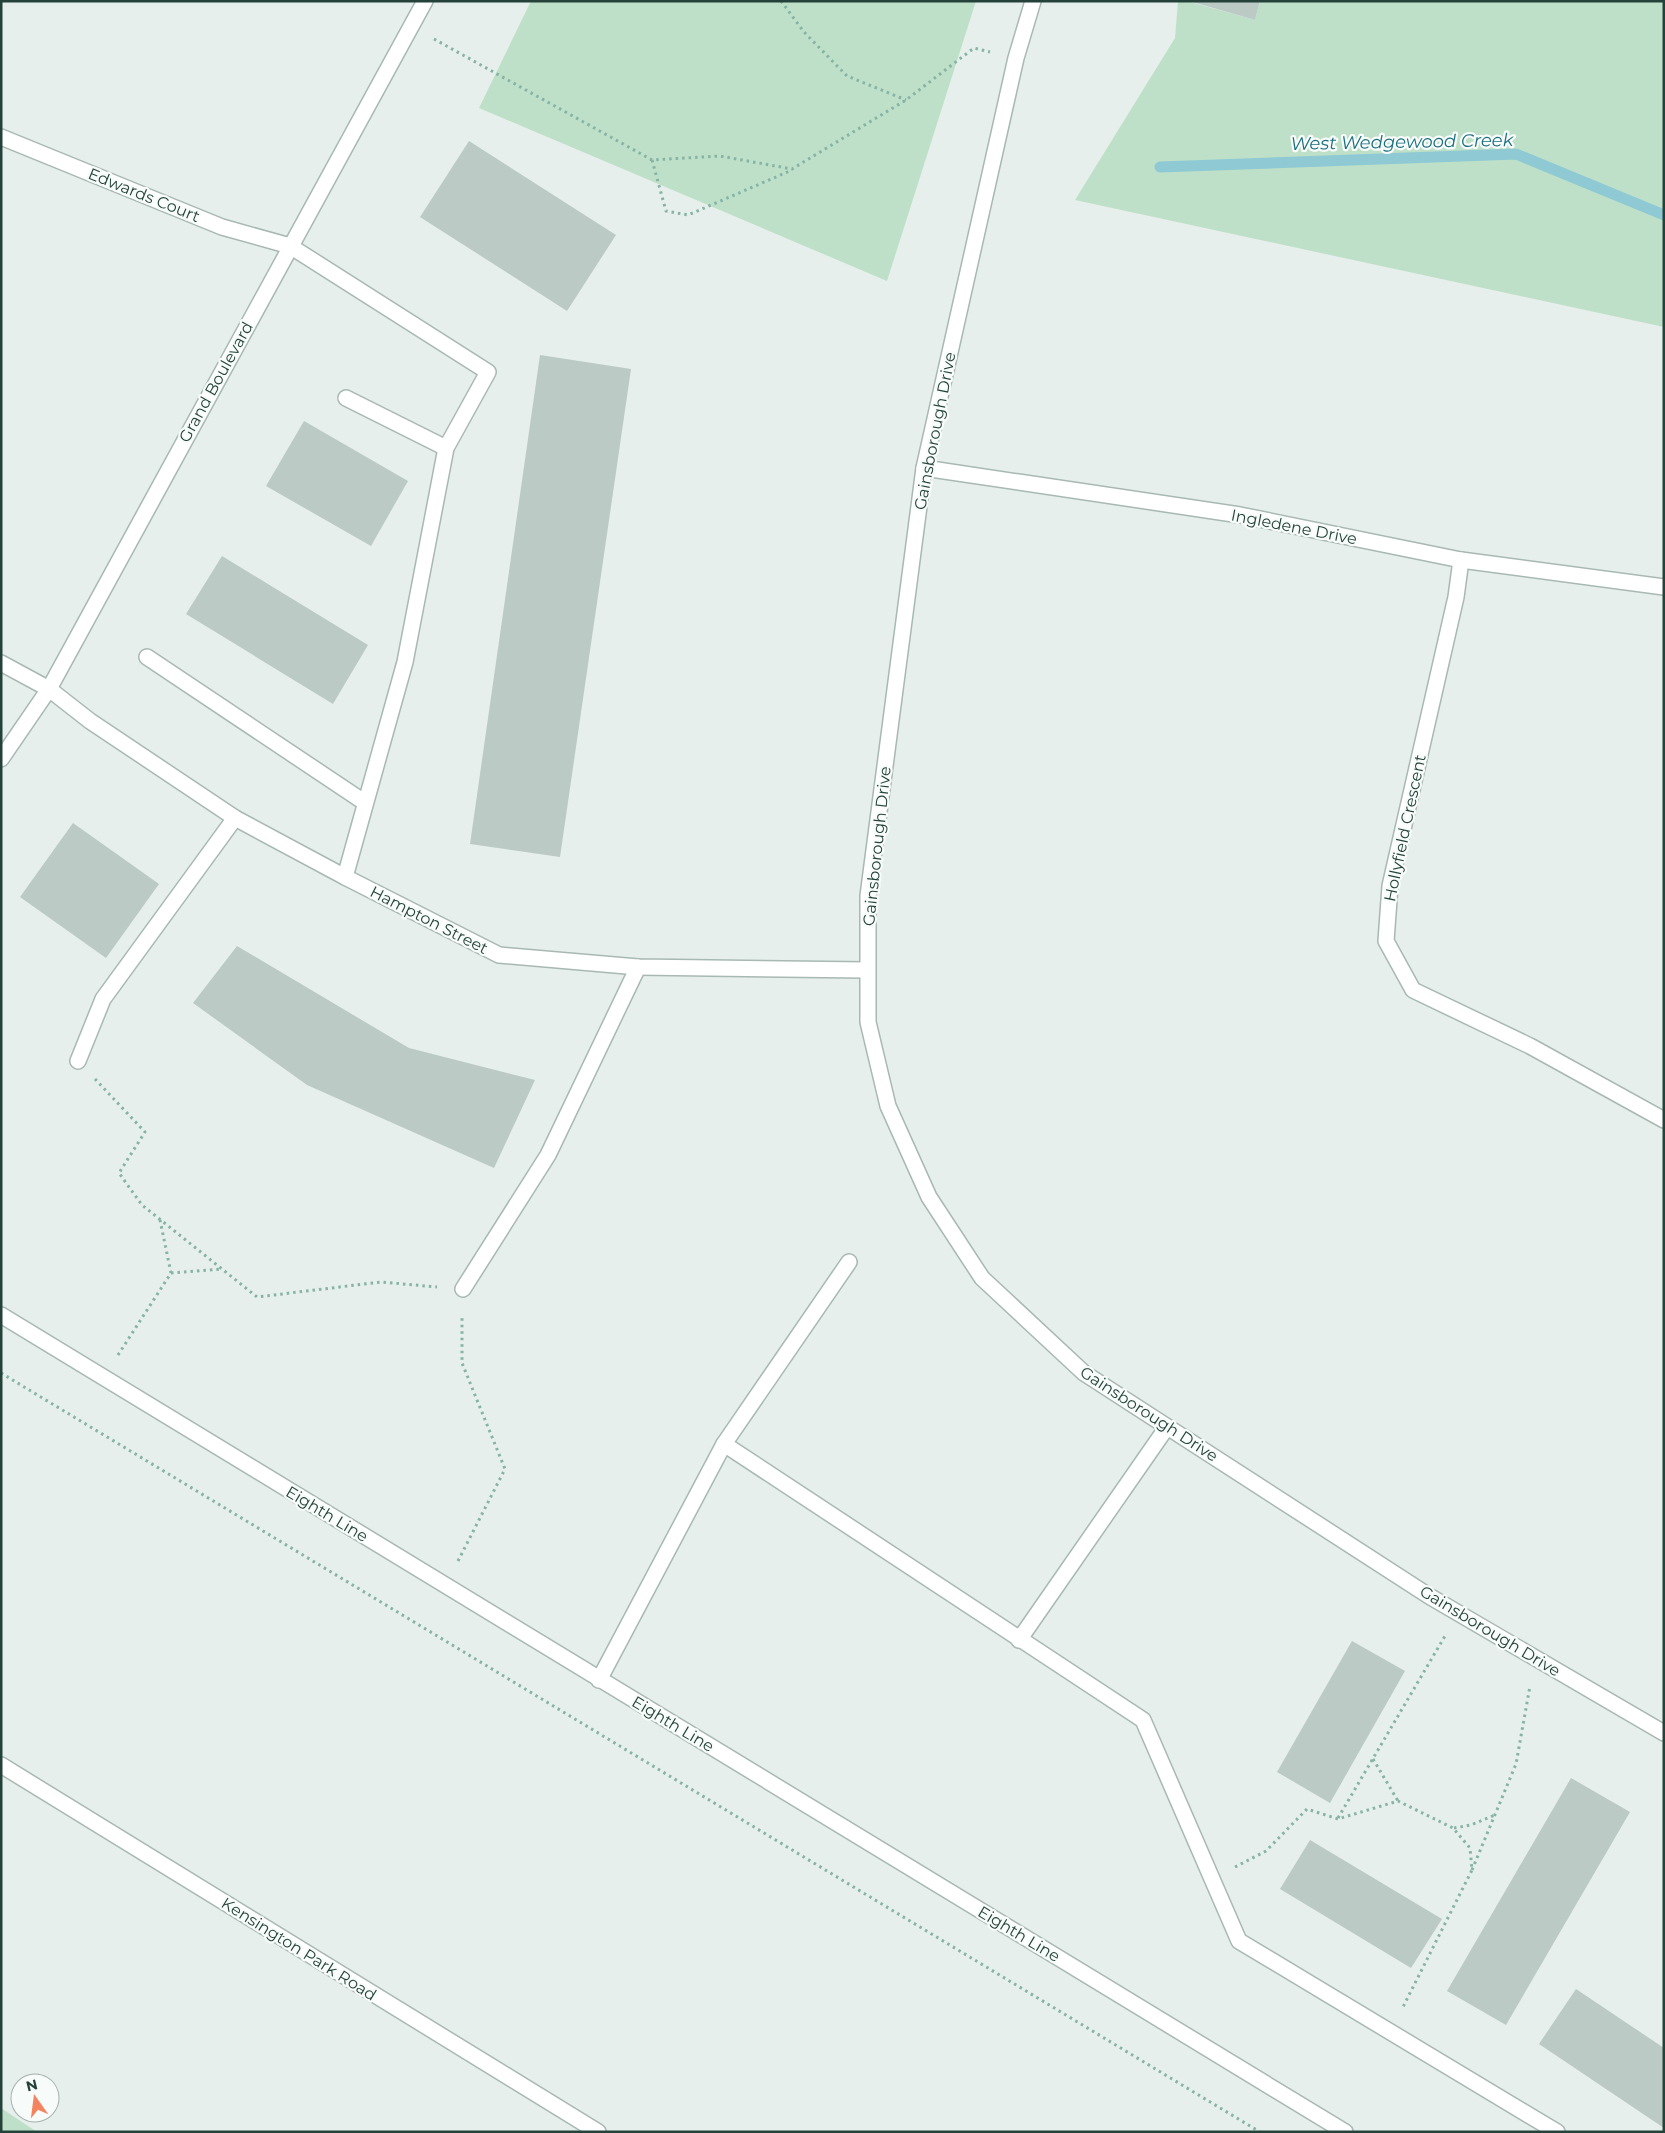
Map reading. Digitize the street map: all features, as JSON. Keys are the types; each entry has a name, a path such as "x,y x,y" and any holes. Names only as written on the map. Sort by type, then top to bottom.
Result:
{"street":[{"name":"Grand Boulevard","path":"1,759 48,688 425,1"},
{"name":"Gainsborough Drive","path":"1033,1 1016,58 924,468 868,896 866,970 868,1022 888,1106 930,1197 982,1278 1084,1373 1458,1613 1664,1733"},
{"name":"Edwards Court","path":"1,137 222,227 290,246 488,372 446,448"},
{"path":"345,877 364,802 405,662 446,448 346,398"},
{"name":"Ingledene Drive","path":"924,468 1240,515 1461,560 1664,587"},
{"name":"Hollyfield Crescent","path":"1461,560 1456,597 1390,886 1386,941 1414,990 1530,1046 1664,1120"},
{"path":"147,657 364,802"},
{"name":"Hampton Street","path":"1,663 48,688 90,721 235,818 345,877 499,955 638,966 866,970"},
{"path":"78,1061 103,999 235,818"},
{"path":"463,1289 548,1155 638,966"},
{"path":"599,1680 724,1444 849,1262"},
{"name":"Eighth Line","path":"1,1315 1345,2132"},
{"path":"1019,1640 1167,1427"},
{"path":"724,1444 1143,1720 1239,1941 1557,2132"},
{"name":"Kensington Park Road","path":"1,1766 598,2132"}],"path":[{"path":"781,1 804,32 847,76 906,100"},
{"path":"411,26 652,160 720,156 792,169"},
{"path":"652,160 666,211 688,215 792,169 906,100 974,48 1016,58"},
{"path":"78,1061 145,1132 119,1173 142,1205 257,1297 381,1282 463,1289 462,1363 505,1469 446,1586"},
{"path":"104,1378 171,1272 160,1220"},
{"path":"171,1272 222,1269"},
{"path":"1,1372 131,1453 1260,2132"},
{"path":"1338,1819 1458,1613"},
{"path":"1390,2032 1472,1870 1516,1764 1535,1658"},
{"path":"1373,1759 1398,1801 1453,1828 1470,1848 1472,1870"},
{"path":"1212,1879 1266,1851 1307,1809 1338,1819 1398,1801"},
{"path":"1453,1828 1471,1825 1496,1815"}],"green space":[{"path":"531,1 976,1 887,281 479,108"},
{"path":"1178,1 1187,1 1255,20 1260,1 1664,1 1664,327 1075,200 1175,38"},
{"path":"1,2108 10,2114 10,2123 24,2123 37,2132 1,2132"}],"building":[{"path":"1189,1 1260,1 1255,20"},
{"path":"469,141 616,235 567,311 420,217"},
{"path":"540,355 631,369 560,857 470,844"},
{"path":"304,421 408,481 371,546 266,486"},
{"path":"222,556 368,645 333,704 186,614"},
{"path":"73,823 159,884 106,958 20,897"},
{"path":"237,946 409,1048 535,1080 494,1168 307,1085 193,1003"},
{"path":"1352,1641 1405,1671 1330,1803 1277,1772"},
{"path":"1571,1778 1630,1812 1506,2025 1447,1991"},
{"path":"1310,1840 1442,1919 1411,1968 1280,1889"},
{"path":"1576,1989 1664,2048 1664,2128 1539,2044"}],"waterway":[{"name":"West Wedgewood Creek","path":"1160,167 1516,154 1664,215"}]}
